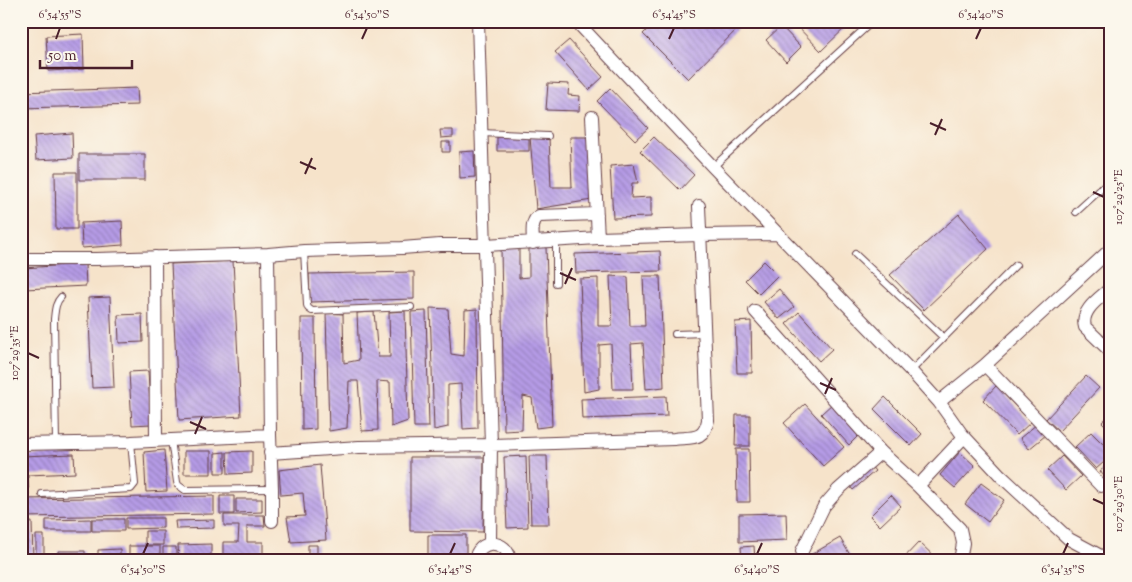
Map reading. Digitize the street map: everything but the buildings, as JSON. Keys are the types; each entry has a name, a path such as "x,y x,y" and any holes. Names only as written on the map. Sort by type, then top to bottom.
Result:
{"street":[{"path":"478,21 491,445 490,543"},
{"path":"576,21 713,167 911,371 939,402 964,437 1000,475 1068,539 1093,557 1110,561"},
{"path":"592,117 598,238"},
{"path":"270,453 359,447 674,439 700,435 708,420 699,206"},
{"path":"533,243 533,223 535,218 539,216 597,214"},
{"path":"21,259 96,259 268,254 440,245 533,243 598,238 778,234"},
{"path":"939,402 985,365 1111,249"},
{"path":"268,254 272,521"},
{"path":"155,257 156,440"},
{"path":"1111,288 1086,313 1084,322 1085,327 1111,352"},
{"path":"755,311 881,452 960,529 963,543 960,561"},
{"path":"985,365 1102,486"},
{"path":"21,444 131,442 270,435"},
{"path":"918,486 964,437"},
{"path":"802,551 824,506 838,490 881,452"},
{"path":"474,561 480,548 490,543 502,546 509,554 510,561"}],"lane":[{"path":"713,167 873,21"},
{"path":"481,133 548,136"},
{"path":"1076,212 1111,180"},
{"path":"556,241 556,283"},
{"path":"304,251 307,305 312,311 411,307"},
{"path":"855,254 944,338"},
{"path":"911,371 1016,265"},
{"path":"56,444 54,320 56,305 61,297"},
{"path":"675,334 705,333"},
{"path":"171,440 178,486 185,490 272,489"},
{"path":"42,494 131,489 135,484 131,442"}]}
